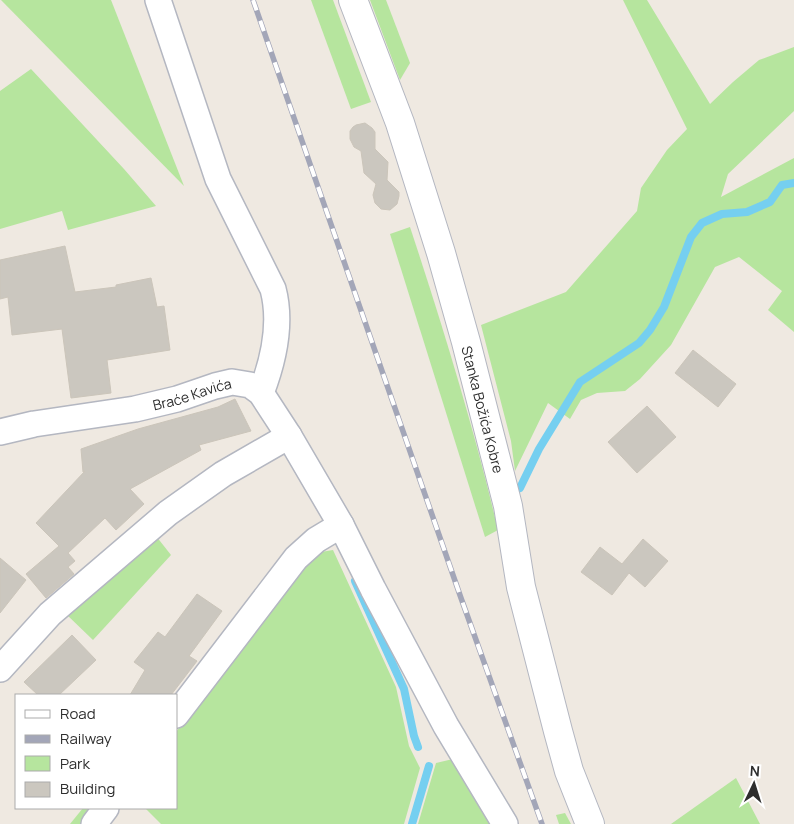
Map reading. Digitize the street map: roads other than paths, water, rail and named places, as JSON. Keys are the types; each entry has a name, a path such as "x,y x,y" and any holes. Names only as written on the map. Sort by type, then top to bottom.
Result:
{"street":[{"path":"158,0 218,179 274,289 277,302 276,328 269,371 261,393 289,436 341,525 446,726 505,824"},
{"name":"Stanka Božića Kobre","path":"353,0 400,123 446,271 508,506 521,587 558,731 569,771 590,824"},
{"name":"Braće Kavića","path":"0,432 34,424 135,409 177,399 232,382 250,385 261,393"},
{"path":"0,669 50,614 168,513 223,474 289,436"},
{"path":"178,712 296,558 316,540 341,525"},
{"path":"94,824 105,809"}],"waterway":[{"path":"520,488 539,449 580,382 639,343 650,330 664,307 691,237 702,223 722,214 747,212 770,202 782,185 794,183"},
{"path":"355,581 404,689 418,747"},
{"path":"412,824 429,766"}],"railway":[{"path":"253,0 461,598 542,824"}]}
